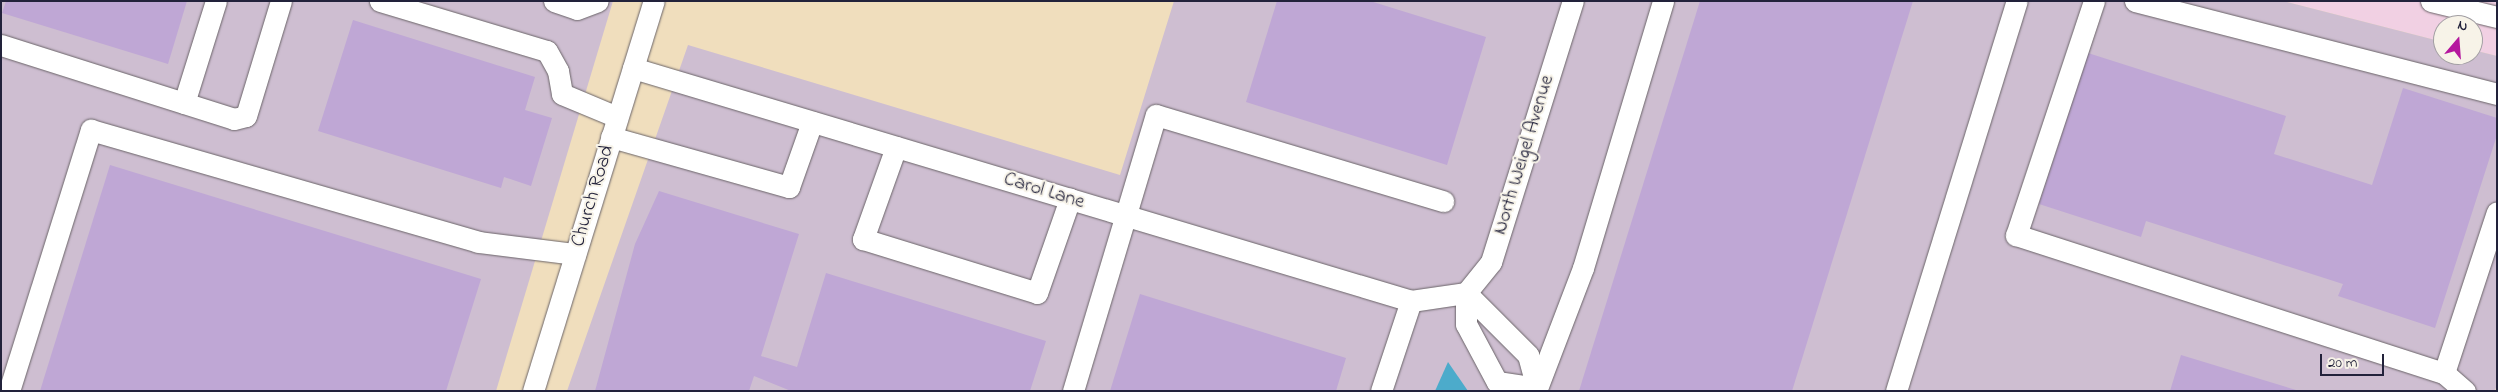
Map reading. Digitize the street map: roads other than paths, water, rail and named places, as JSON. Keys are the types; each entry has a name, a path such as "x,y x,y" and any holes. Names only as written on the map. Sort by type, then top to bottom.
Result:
{"street":[{"path":"184,103 216,1"},
{"path":"1,45 234,119 246,116 282,1"},
{"path":"380,1 548,51 558,71 562,94 614,127 790,187 812,122"},
{"path":"554,1 577,9 598,1"},
{"name":"Church Road","path":"533,391 654,1"},
{"name":"North Weigel Avenue","path":"1461,294 1491,262 1572,1"},
{"path":"1536,389 1583,268 1663,1"},
{"path":"1896,391 2017,1"},
{"path":"2094,1 2016,234 2444,373 2465,391"},
{"path":"2135,1 2497,94"},
{"path":"2431,1 2497,17"},
{"name":"Carol Lane","path":"633,68 1411,301 1461,294"},
{"path":"1073,391 1156,115 1443,201"},
{"path":"9,391 91,130 478,242 575,254"},
{"path":"896,147 863,239 1037,293 1070,199"},
{"path":"2444,373 2497,212"},
{"path":"1461,294 1528,355 1536,389"},
{"path":"1461,294 1466,324 1497,382 1536,389"},
{"path":"1381,391 1411,301"}],"water":[{"path":"1448,362 1468,391 1435,391"}]}
